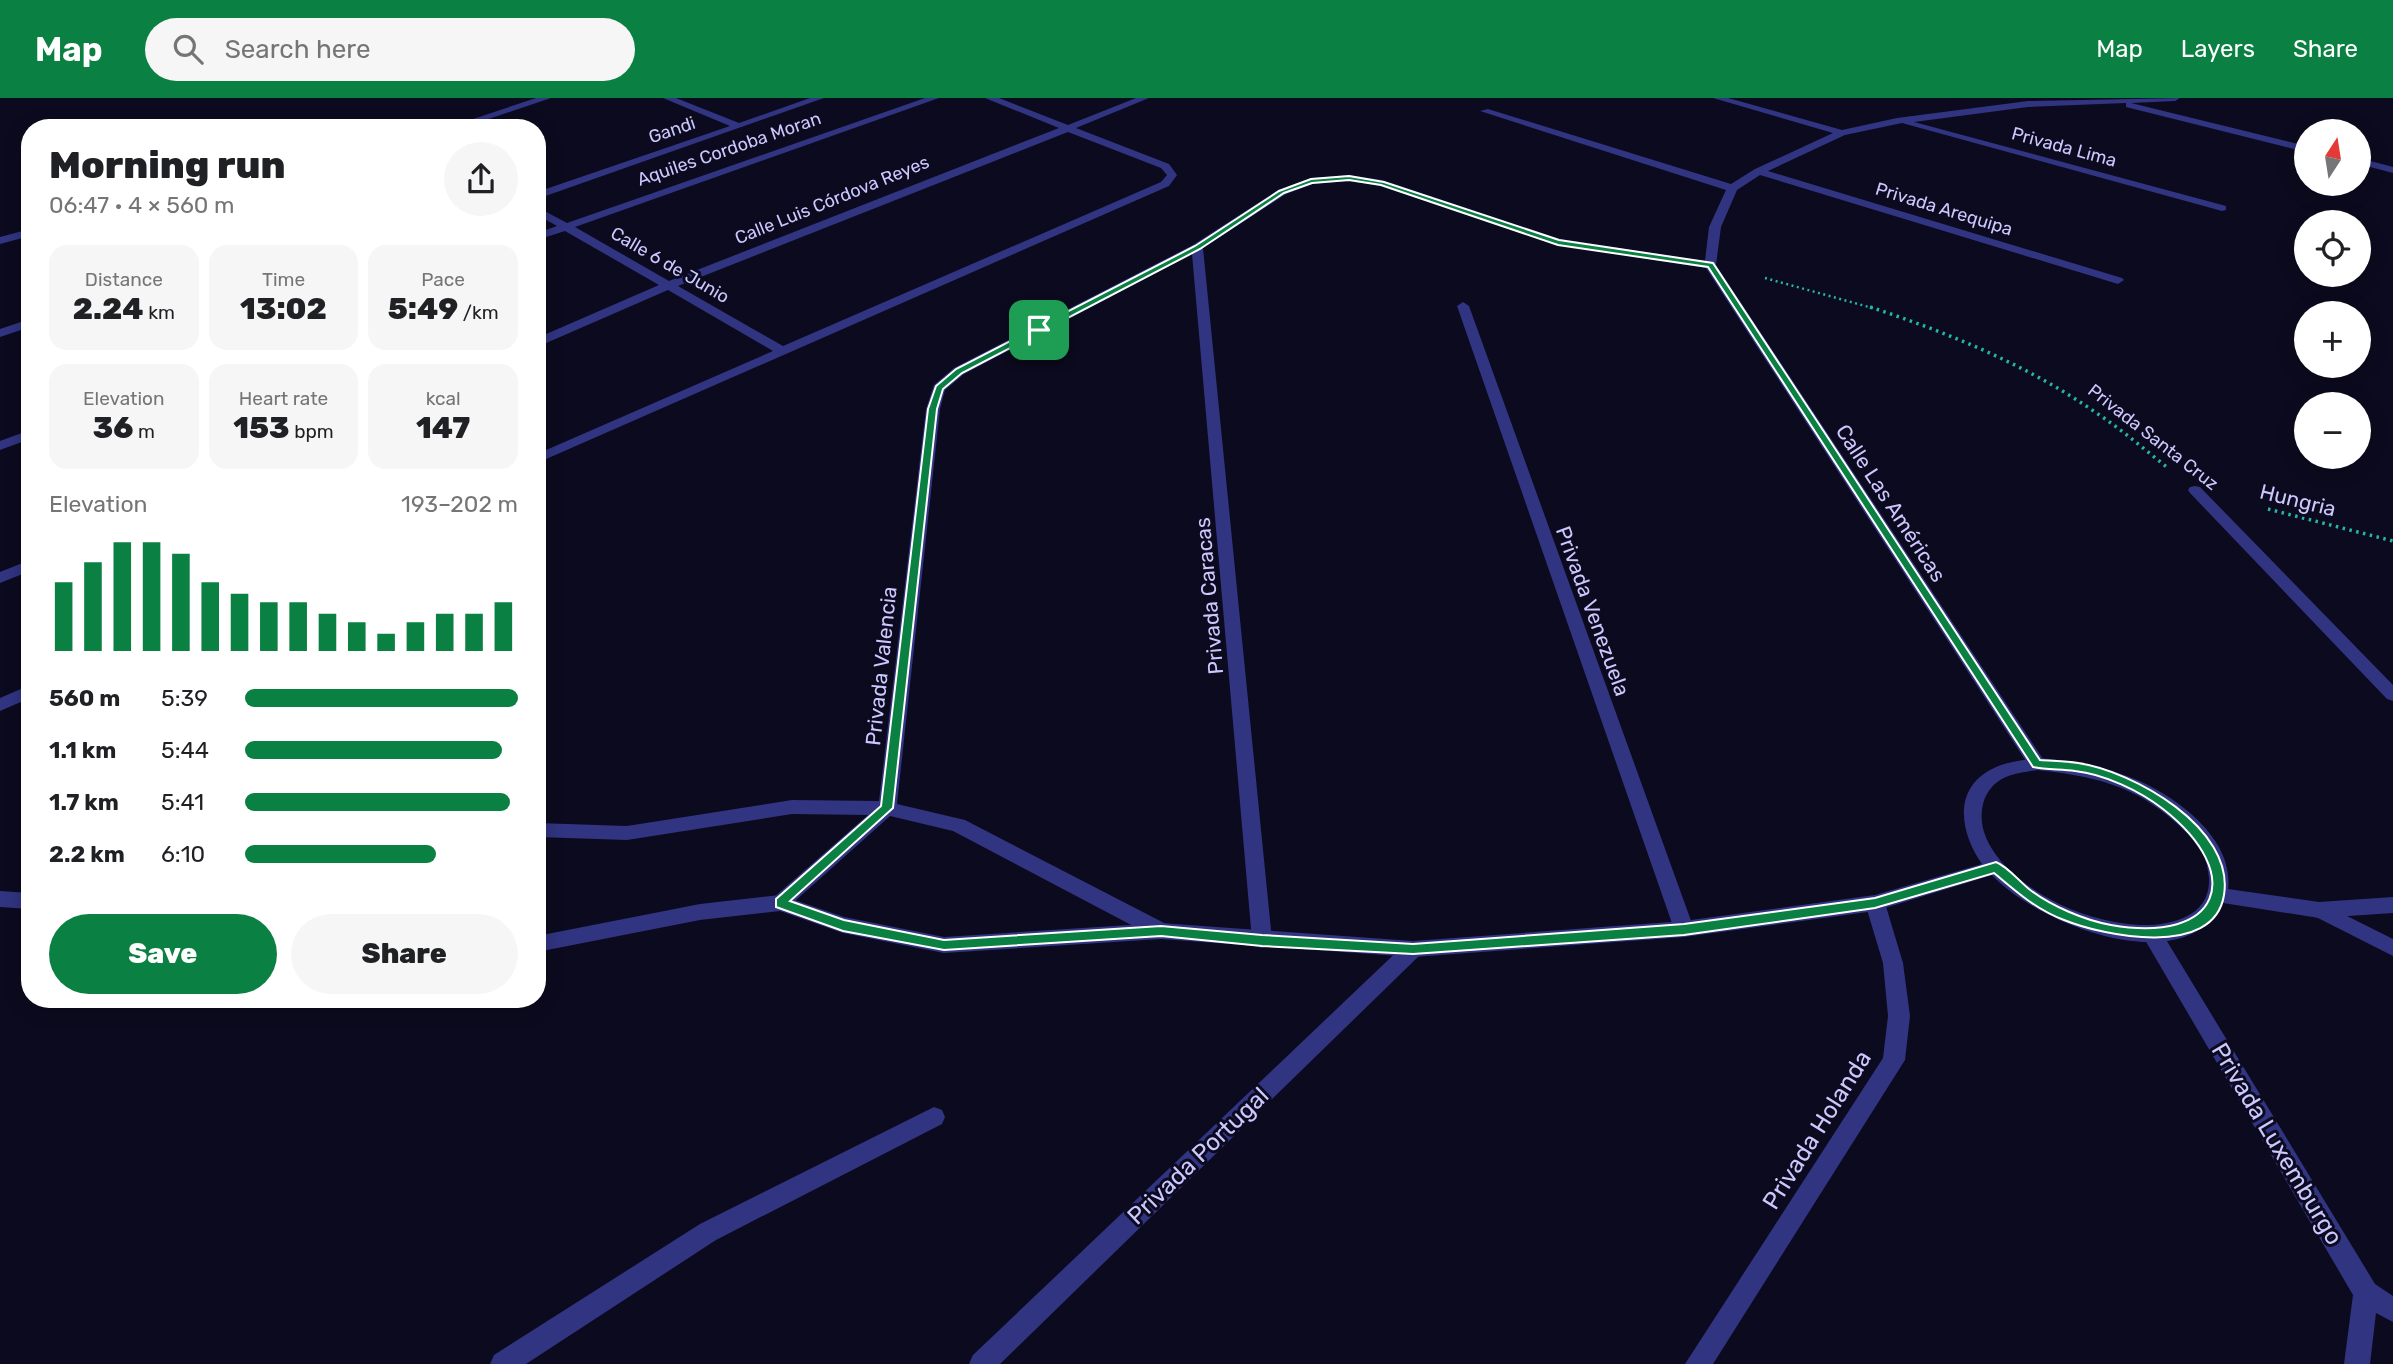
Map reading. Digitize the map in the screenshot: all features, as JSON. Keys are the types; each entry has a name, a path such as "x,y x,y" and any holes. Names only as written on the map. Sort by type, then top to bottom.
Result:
{"street":[{"path":"480,119 546,98"},
{"path":"668,98 739,126"},
{"name":"Gandi","path":"546,193 819,98"},
{"name":"Aquiles Cordoba Moran","path":"546,233 934,98"},
{"path":"546,455 1165,184 1172,175 1165,166 990,98"},
{"name":"Calle Luis Córdova Reyes","path":"546,339 670,285 1144,98"},
{"path":"1718,98 1842,133"},
{"path":"2006,98 2028,104"},
{"path":"1197,247 1282,192 1311,181 1349,178 1382,183 1558,242 1710,265 1715,227 1732,188 1759,172 1842,133 1897,121 2028,104 2175,98"},
{"path":"2109,100 2294,146"},
{"path":"1485,111 1732,188"},
{"name":"Privada Lima","path":"1897,121 2222,208"},
{"path":"2371,165 2393,170"},
{"name":"Privada Arequipa","path":"1759,172 2119,279"},
{"name":"Calle 6 de Junio","path":"546,214 784,352"},
{"path":"0,241 21,235"},
{"name":"Privada Valencia","path":"887,808 933,409 939,388 959,371 1197,247"},
{"name":"Privada Caracas","path":"1197,247 1262,940"},
{"name":"Calle Las Américas","path":"1710,265 2037,764"},
{"name":"Privada Venezuela","path":"1463,306 1684,929"},
{"path":"0,333 21,326"},
{"path":"0,446 21,438"},
{"name":"Privada Santa Cruz","path":"2195,490 2393,695"},
{"path":"0,578 21,569"},
{"path":"0,705 21,695"},
{"path":"2037,764 2079,767 2123,781 2165,804 2198,834 2217,865 2218,895 2211,911 2196,923 2177,930 2152,933 2111,930 2067,916 2026,894 1996,867 1975,837 1971,808 1980,786 2004,770 2037,764"},
{"path":"546,830 627,833 792,807 887,808 958,825 1161,931"},
{"path":"780,903 887,808"},
{"path":"546,942 700,912 780,903 843,925 944,945 1161,931 1413,949 1684,929 1875,903 1996,867"},
{"path":"2218,895 2319,911 2393,905"},
{"path":"0,899 21,900"},
{"name":"Privada Holanda","path":"1698,1364 1894,1060 1899,1016 1893,963 1875,903"},
{"path":"2319,911 2393,948"},
{"name":"Privada Luxemburgo","path":"2152,933 2366,1293"},
{"name":"Privada Portugal","path":"982,1364 1413,949"},
{"path":"503,1364 708,1232 934,1117"},
{"path":"2357,1364 2366,1293 2393,1310"}],"path":[{"name":"Privada Santa Cruz","path":"1710,265 1802,286 1886,312 2013,364 2095,412 2195,490"},
{"name":"Hungria","path":"2195,490 2393,541"}],"route":[{"path":"1349,178 1382,183 1426,200 1558,242 1710,265 2037,764 2079,767 2123,781 2165,804 2198,834 2217,865 2218,895 2211,911 2196,923 2177,930 2152,933 2111,930 2067,916 2026,894 1996,867 1875,903 1684,929 1413,949 1161,931 944,945 843,925 780,903 887,808 933,409 939,388 959,371 1039,330 1197,247 1282,192 1311,181 1349,178"}]}
